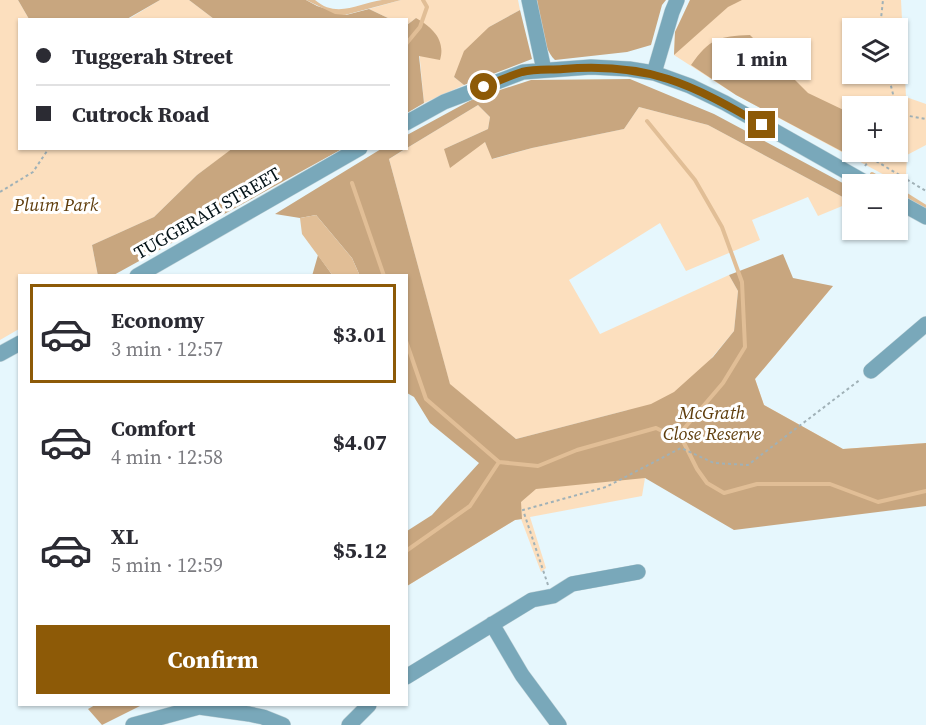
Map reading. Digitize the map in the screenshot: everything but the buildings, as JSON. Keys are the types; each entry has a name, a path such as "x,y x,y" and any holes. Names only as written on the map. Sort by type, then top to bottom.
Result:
{"street":[{"path":"529,0 544,70"},
{"path":"654,73 677,0"},
{"path":"408,122 444,102 523,72 610,67 654,73 690,86 848,174"},
{"name":"TUGGERAH STREET","path":"140,274 357,150"},
{"path":"908,207 926,217"},
{"path":"870,371 926,324"},
{"path":"0,354 18,344"},
{"path":"408,676 532,600 553,596 572,584 638,572"},
{"path":"492,624 522,675 559,725"},
{"path":"349,725 368,706"},
{"path":"133,725 199,707 263,717 283,725"}],"path":[{"path":"881,18 883,0"},
{"path":"908,116 926,119"},
{"path":"0,192 33,172 47,150"},
{"path":"878,162 926,190"},
{"path":"553,596 544,576 523,510 606,487 681,448 714,463 748,465 870,371"}],"green space":[{"name":"Pluim Park","path":"0,0 18,0 28,18 18,18 18,150 232,150 197,175 154,217 92,245 98,274 18,274 18,330 0,340"},
{"path":"18,0 160,0 129,18 28,18"},
{"path":"160,0 189,0 213,18 130,18"},
{"path":"189,0 306,0 346,15 369,9 388,18 213,18"},
{"path":"401,0 518,0 520,10 489,27 454,77 464,85 424,103 416,18 408,24 408,18 388,18 369,9"},
{"path":"537,0 666,0 662,5 651,45 627,52 555,60 544,40"},
{"path":"690,0 901,0 902,18 842,18 842,84 905,84 906,96 842,96 842,152 736,95 674,55 675,32"},
{"path":"690,0 742,0 728,7 674,55 675,32"},
{"path":"520,10 532,59 464,85 454,77 464,51 489,27"},
{"path":"416,18 432,30 439,40 441,53 440,60 419,56 424,103 408,112 408,24"},
{"path":"750,35 808,93 842,109 842,151 736,95 691,65 709,44 730,36"},
{"path":"630,79 714,114 842,183 842,197 708,125 639,107 624,129 532,148 492,159 485,142 450,168 444,149 488,129 490,117 478,105 408,147 408,134 475,98 531,80"},
{"path":"908,98 926,104 926,145 908,154"},
{"name":"McGrath Close Reserve","path":"478,105 490,117 488,129 444,149 485,142 493,159 532,148 624,129 639,107 708,125 842,197 842,206 818,216 808,197 752,220 760,240 686,271 660,223 569,280 600,334 729,275 738,291 734,331 710,360 833,286 755,379 764,405 843,449 926,443 645,478 642,496 530,517 546,568 541,572 521,519 515,520 408,585 628,410 516,439 450,385 389,159 408,150 408,147"},
{"path":"230,150 340,150 116,274 98,274 92,245 154,217 197,175"},
{"name":"McGrath Close Reserve","path":"379,150 403,150 389,159 450,384 516,439 651,404 674,392 713,357 734,331 738,291 729,275 783,254 793,278 833,286 755,379 764,405 843,449 926,443 926,506 734,530 645,478 536,489 521,502 522,519 515,520 408,585 408,530 432,515 479,463 430,423 414,397 408,394 408,274 359,274 352,258 316,215 300,218 275,214"},
{"path":"860,162 907,162 906,174 883,174"},
{"path":"318,255 332,274 313,274"},
{"path":"93,706 140,706 102,725 88,709"}],"shaded area":[{"path":"306,0 315,0 323,6 340,9 382,0 401,0 345,15 335,14"},
{"path":"316,215 352,258 359,274 332,274 302,234 300,218"}],"waterway":[{"path":"408,42 420,27 427,7 423,0"},
{"path":"647,121 695,180 722,227 742,282 745,347 723,383 676,438"},
{"path":"352,183 383,274"},
{"path":"908,196 926,207"},
{"path":"408,347 426,399 499,462 470,506 408,550"},
{"path":"499,462 538,466 577,450 656,428 683,441 707,483 724,493 757,484 830,484 878,502 926,491"}],"route":[{"path":"484,87 523,72 591,67 628,69 654,73 690,86 762,125"}]}
